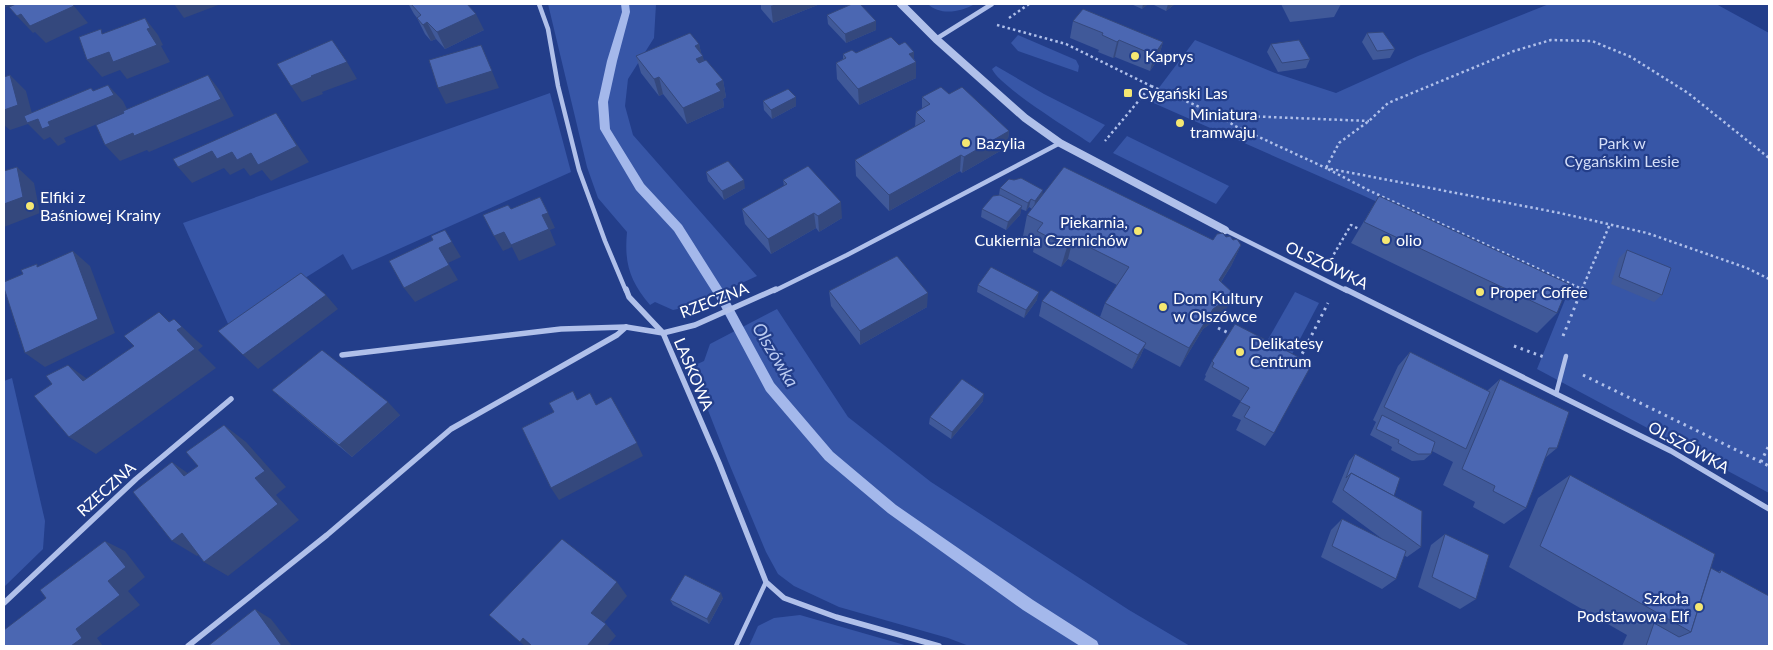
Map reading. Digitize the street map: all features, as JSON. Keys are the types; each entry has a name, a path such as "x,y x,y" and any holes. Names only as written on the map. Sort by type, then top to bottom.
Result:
{"street":[{"name":"LASKOWA","path":"539,4 548,30 558,86 579,170 605,241 629,297 663,333 719,463 766,582 784,598 836,617 940,646"},
{"name":"OLSZÓWKA","path":"901,4 936,40 1025,118 1060,143 1225,230 1671,451 1769,509"},
{"path":"936,40 992,4"},
{"name":"RZECZNA","path":"342,355 561,329 626,327 663,333 695,325 775,290 1060,143"},
{"path":"188,646 327,535 451,429 617,335 626,327"},
{"name":"RZECZNA","path":"4,603 136,478 230,399"}],"lane":[{"path":"1556,394 1566,356"},
{"path":"736,646 766,582"}],"path":[{"path":"1028,4 998,26 1066,44 1151,86 1218,115 1235,126 1326,168 1368,190 1582,289"},
{"path":"1326,168 1338,143 1369,121 1388,103 1514,51 1551,40 1592,41 1631,57 1688,93 1769,158"},
{"path":"1102,145 1151,86"},
{"path":"1218,115 1369,121"},
{"path":"1326,168 1560,213 1647,233 1747,268 1769,279"},
{"path":"1561,343 1610,224"},
{"path":"1328,264 1351,225 1359,229"},
{"path":"1292,362 1298,362 1330,299"},
{"path":"1218,328 1235,336"},
{"path":"1761,462 1769,445"}],"green space":[{"path":"548,4 656,4 654,38 628,79 625,106 633,135 757,276 692,306 673,310 655,302 650,305 643,296 630,272 626,243 627,232 598,198 587,167"},
{"path":"928,4 975,4 951,12 938,10"},
{"name":"Park w Cygańskim Lesie","path":"1549,4 1716,4 1769,33 1769,493 1537,369 1569,290 1362,195 1149,101 1195,40 1275,73 1336,93 1418,56"},
{"path":"1018,35 1076,60 1079,66 1078,72 1018,51 1011,43"},
{"path":"996,66 1044,94 1105,125 1090,143 1021,97 997,77 992,69"},
{"path":"550,93 571,172 352,270 343,254 229,326 183,223"},
{"path":"1127,136 1229,186 1216,204 1113,153"},
{"path":"1295,292 1319,303 1291,356 1266,343"},
{"path":"777,309 848,417 931,482 1129,610 1190,646 969,646 948,638 839,607 794,586 778,574 766,552 691,367 704,361 710,344"},
{"path":"12,378 45,521 43,549 4,587 4,381"},
{"path":"800,615 908,646 749,646 758,626 774,618"}],"building":[{"path":"16,4 72,4 74,6 30,26 21,14 17,16 9,7"},
{"path":"411,4 467,4 476,14 437,32 427,22 423,25 417,18 421,15"},
{"path":"852,4 860,4 876,21 845,34 827,15"},
{"path":"1083,9 1163,42 1154,55 1119,40 1117,42 1102,35 1103,33 1073,21"},
{"path":"145,18 150,28 147,29 157,45 113,62 109,52 87,60 79,37 101,29 102,34"},
{"path":"1383,32 1395,49 1377,51 1367,33"},
{"path":"690,33 699,44 695,46 703,56 696,59 699,63 706,60 723,80 716,84 721,91 683,108 659,77 654,79 636,56"},
{"path":"891,37 899,45 905,42 914,52 909,54 916,62 858,89 836,63 846,58 843,54 852,50 856,53"},
{"path":"332,40 347,62 291,86 277,64"},
{"path":"1299,40 1310,59 1282,63 1271,44"},
{"path":"481,45 492,71 438,88 429,60"},
{"path":"10,75 18,105 4,110 4,77"},
{"path":"208,75 221,99 134,136 133,133 105,145 96,125 124,113 123,111"},
{"path":"108,85 114,95 48,122 50,126 42,129 38,119 27,123 24,116 91,88 93,91"},
{"path":"941,87 949,94 962,87 1009,131 964,157 961,155 889,195 855,160 925,121 916,112 930,104 922,97"},
{"path":"788,89 796,97 771,110 763,101"},
{"path":"276,113 297,146 258,165 251,153 237,160 232,152 217,159 212,151 178,167 173,159"},
{"path":"728,161 744,180 722,191 706,172"},
{"path":"808,166 841,202 818,216 814,213 768,239 742,209 787,184 783,180"},
{"path":"17,167 23,197 4,204 4,171"},
{"path":"1064,167 1213,240 1217,234 1223,233 1226,237 1230,236 1233,240 1237,239 1241,245 1219,280 1234,294 1213,309 1189,348 1105,303 1129,267 1073,239 1067,247 1037,231 1043,223 1027,215"},
{"path":"1021,178 1043,190 1035,201 1031,199 1028,203 1000,188 1009,179"},
{"path":"1000,195 1022,206 1008,222 982,209 993,196"},
{"path":"1379,196 1569,284 1557,313 1364,222"},
{"path":"540,197 548,213 542,215 549,229 511,245 504,232 494,236 483,215 508,205 511,209"},
{"path":"445,230 452,242 439,248 449,265 404,288 389,261 433,240 431,236"},
{"path":"1627,250 1671,268 1662,295 1619,277"},
{"path":"73,251 98,319 25,353 4,288 4,282 23,274 21,270 37,264 37,267"},
{"path":"897,256 928,293 860,331 829,291"},
{"path":"991,267 1039,292 1026,310 978,285"},
{"path":"301,273 326,295 243,355 218,331"},
{"path":"1051,290 1146,343 1138,355 1042,301"},
{"path":"159,312 169,322 174,319 182,327 177,330 195,349 69,437 34,396 52,384 46,376 68,365 83,381 134,346 124,336"},
{"path":"1235,324 1312,364 1274,433 1244,417 1250,407 1240,402 1249,388 1212,367 1214,363 1212,361"},
{"path":"322,350 388,402 339,445 272,390"},
{"path":"1410,352 1490,392 1466,449 1384,407"},
{"path":"962,379 984,394 952,432 930,417"},
{"path":"1500,379 1569,412 1557,448 1549,448 1526,508 1493,491 1495,486 1462,469"},
{"path":"573,391 577,400 590,393 596,405 611,397 637,443 551,488 522,428 554,412 549,403"},
{"path":"1382,415 1435,442 1431,454 1418,454 1398,443 1399,440 1376,429"},
{"path":"224,425 265,471 255,478 278,504 204,562 182,533 172,541 133,492 172,462 184,476 198,466 186,452"},
{"path":"1355,454 1400,478 1394,496 1351,473 1346,478"},
{"path":"1351,473 1422,511 1421,547 1343,490"},
{"path":"1570,475 1715,554 1691,632 1540,546"},
{"path":"1342,519 1406,551 1396,579 1332,546"},
{"path":"1445,534 1489,555 1476,599 1432,577"},
{"path":"562,539 617,582 591,613 606,624 587,646 532,646 523,638 520,642 489,615"},
{"path":"105,541 126,567 108,581 120,595 76,629 82,638 71,646 4,646 4,630 46,598 40,590"},
{"name":"Szkoła Podstawowa Elf","path":"1711,568 1720,573 1721,570 1769,596 1769,646 1646,646 1654,623 1679,637 1691,632"},
{"path":"685,575 721,593 707,619 670,600"},
{"path":"255,609 282,646 208,646"}],"waterway":[{"name":"Olszówka","path":"625,4 626,12 603,102 605,129 640,187 678,228 721,296 770,387 829,456 892,509 1028,605 1092,646"}],"place":[{"name":"Kaprys","path":"1135,56"},
{"name":"Cygański Las","path":"1128,93"},
{"name":"Miniatura tramwaju","path":"1180,123"},
{"name":"Bazylia","path":"966,143"},
{"name":"Elfiki z Baśniowej Krainy","path":"30,206"},
{"name":"Piekarnia, Cukiernia Czernichów","path":"1138,231"},
{"name":"olio","path":"1386,240"},
{"name":"Proper Coffee","path":"1480,292"},
{"name":"Dom Kultury w Olszówce","path":"1163,307"},
{"name":"Delikatesy Centrum","path":"1240,352"},
{"name":"Szkoła Podstawowa Elf","path":"1699,607"}]}
